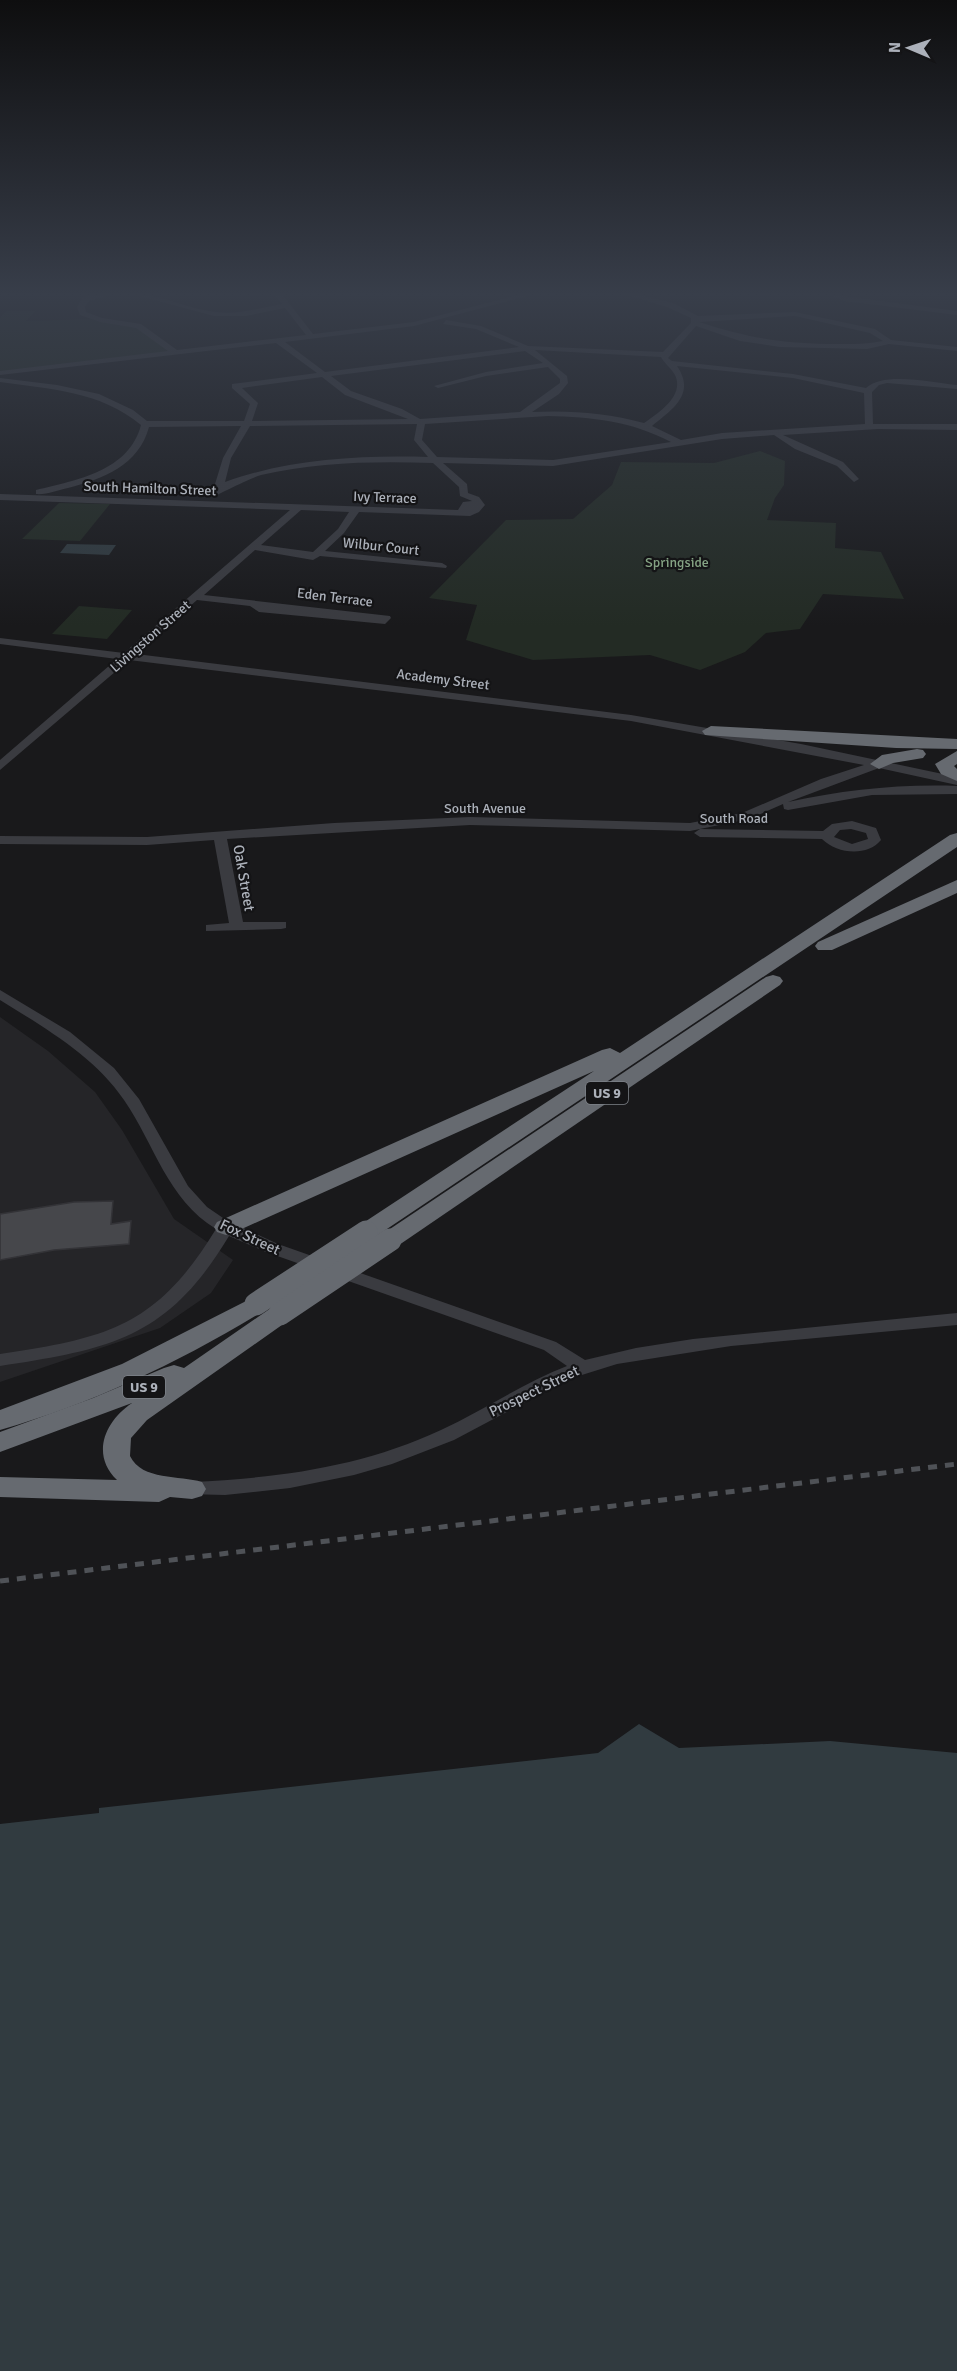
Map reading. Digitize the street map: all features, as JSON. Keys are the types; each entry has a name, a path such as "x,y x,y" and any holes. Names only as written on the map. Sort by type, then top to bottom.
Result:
{"highway":[{"path":"711,731 749,731 897,744 957,746"},
{"path":"879,764 888,759 957,746"},
{"path":"879,764 957,755"},
{"path":"957,755 944,764 947,770 957,776"},
{"name":"US 9","path":"0,1442 103,1405 222,1349 268,1309 366,1232 957,839"},
{"name":"US 9","path":"0,1420 137,1368 194,1340 268,1309 390,1240 957,856"},
{"path":"825,945 957,886"},
{"path":"226,1227 675,1026"},
{"path":"192,1489 156,1484 128,1474 121,1467 114,1452 119,1431 137,1413 268,1309"},
{"path":"0,1487 149,1492 192,1489"}],"street":[{"path":"120,405 145,424 420,422 522,415 599,417 646,426 661,431 680,443"},
{"path":"213,499 224,478 228,456 248,423 254,405"},
{"path":"381,405 420,422"},
{"path":"522,415 537,405"},
{"path":"646,426 672,405"},
{"path":"868,405 869,427"},
{"path":"420,422 418,440 435,460 464,486 463,494 476,499 478,503"},
{"path":"14,497 59,487 109,469 129,458 144,436 145,424"},
{"path":"213,499 244,477 279,469 369,460 569,462 722,436 777,435 869,427 957,427"},
{"path":"777,435 813,454 843,463 854,479"},
{"name":"South Hamilton Street","path":"0,497 213,499 299,507"},
{"name":"Ivy Terrace","path":"299,507 470,513"},
{"name":"Livingston Street","path":"0,766 299,507"},
{"path":"315,555 341,531 356,509"},
{"name":"Wilbur Court","path":"251,548 439,569"},
{"name":"Eden Terrace","path":"195,597 386,618 381,622 259,609 254,605"},
{"name":"Academy Street","path":"0,642 556,708 711,731 879,764"},
{"path":"879,764 957,781"},
{"name":"South Avenue","path":"0,840 107,842 470,821 640,828 690,827 731,820 825,782 879,764"},
{"path":"731,820 861,791 901,788 957,790"},
{"name":"South Road","path":"640,828 681,832 828,835"},
{"name":"Oak Street","path":"220,835 237,927"},
{"path":"211,928 281,925"},
{"name":"Fox Street","path":"0,994 106,1068 132,1099 179,1185 200,1209 226,1227 272,1248 550,1346 582,1367"},
{"path":"0,1360 88,1346 137,1327 152,1318 181,1290 217,1245 226,1227"},
{"name":"Prospect Street","path":"192,1489 276,1484 378,1461 444,1436 582,1367 674,1347 957,1319"}],"shaded area":[{"path":"67,544 116,545 109,555 60,553"},
{"path":"0,1017 48,1051 95,1092 122,1130 174,1219 233,1260 211,1293 160,1328 0,1382"},
{"path":"639,1724 679,1748 830,1741 957,1753 957,2371 0,2371 0,1824 99,1813 99,1808 598,1753"}],"green space":[{"name":"Springside","path":"760,451 785,461 784,485 775,498 767,520 836,523 835,548 881,552 904,599 823,594 800,629 766,633 745,652 700,670 650,655 533,660 466,640 477,605 429,598 506,520 573,519 612,485 621,462 714,463"},
{"path":"59,503 110,504 80,541 22,539"},
{"path":"79,606 132,610 107,639 52,634"}],"building":[{"path":"113,1201 111,1224 131,1221 129,1244 54,1250 0,1260 0,1214 74,1202"}],"railway":[{"path":"0,1581 957,1464"}]}
